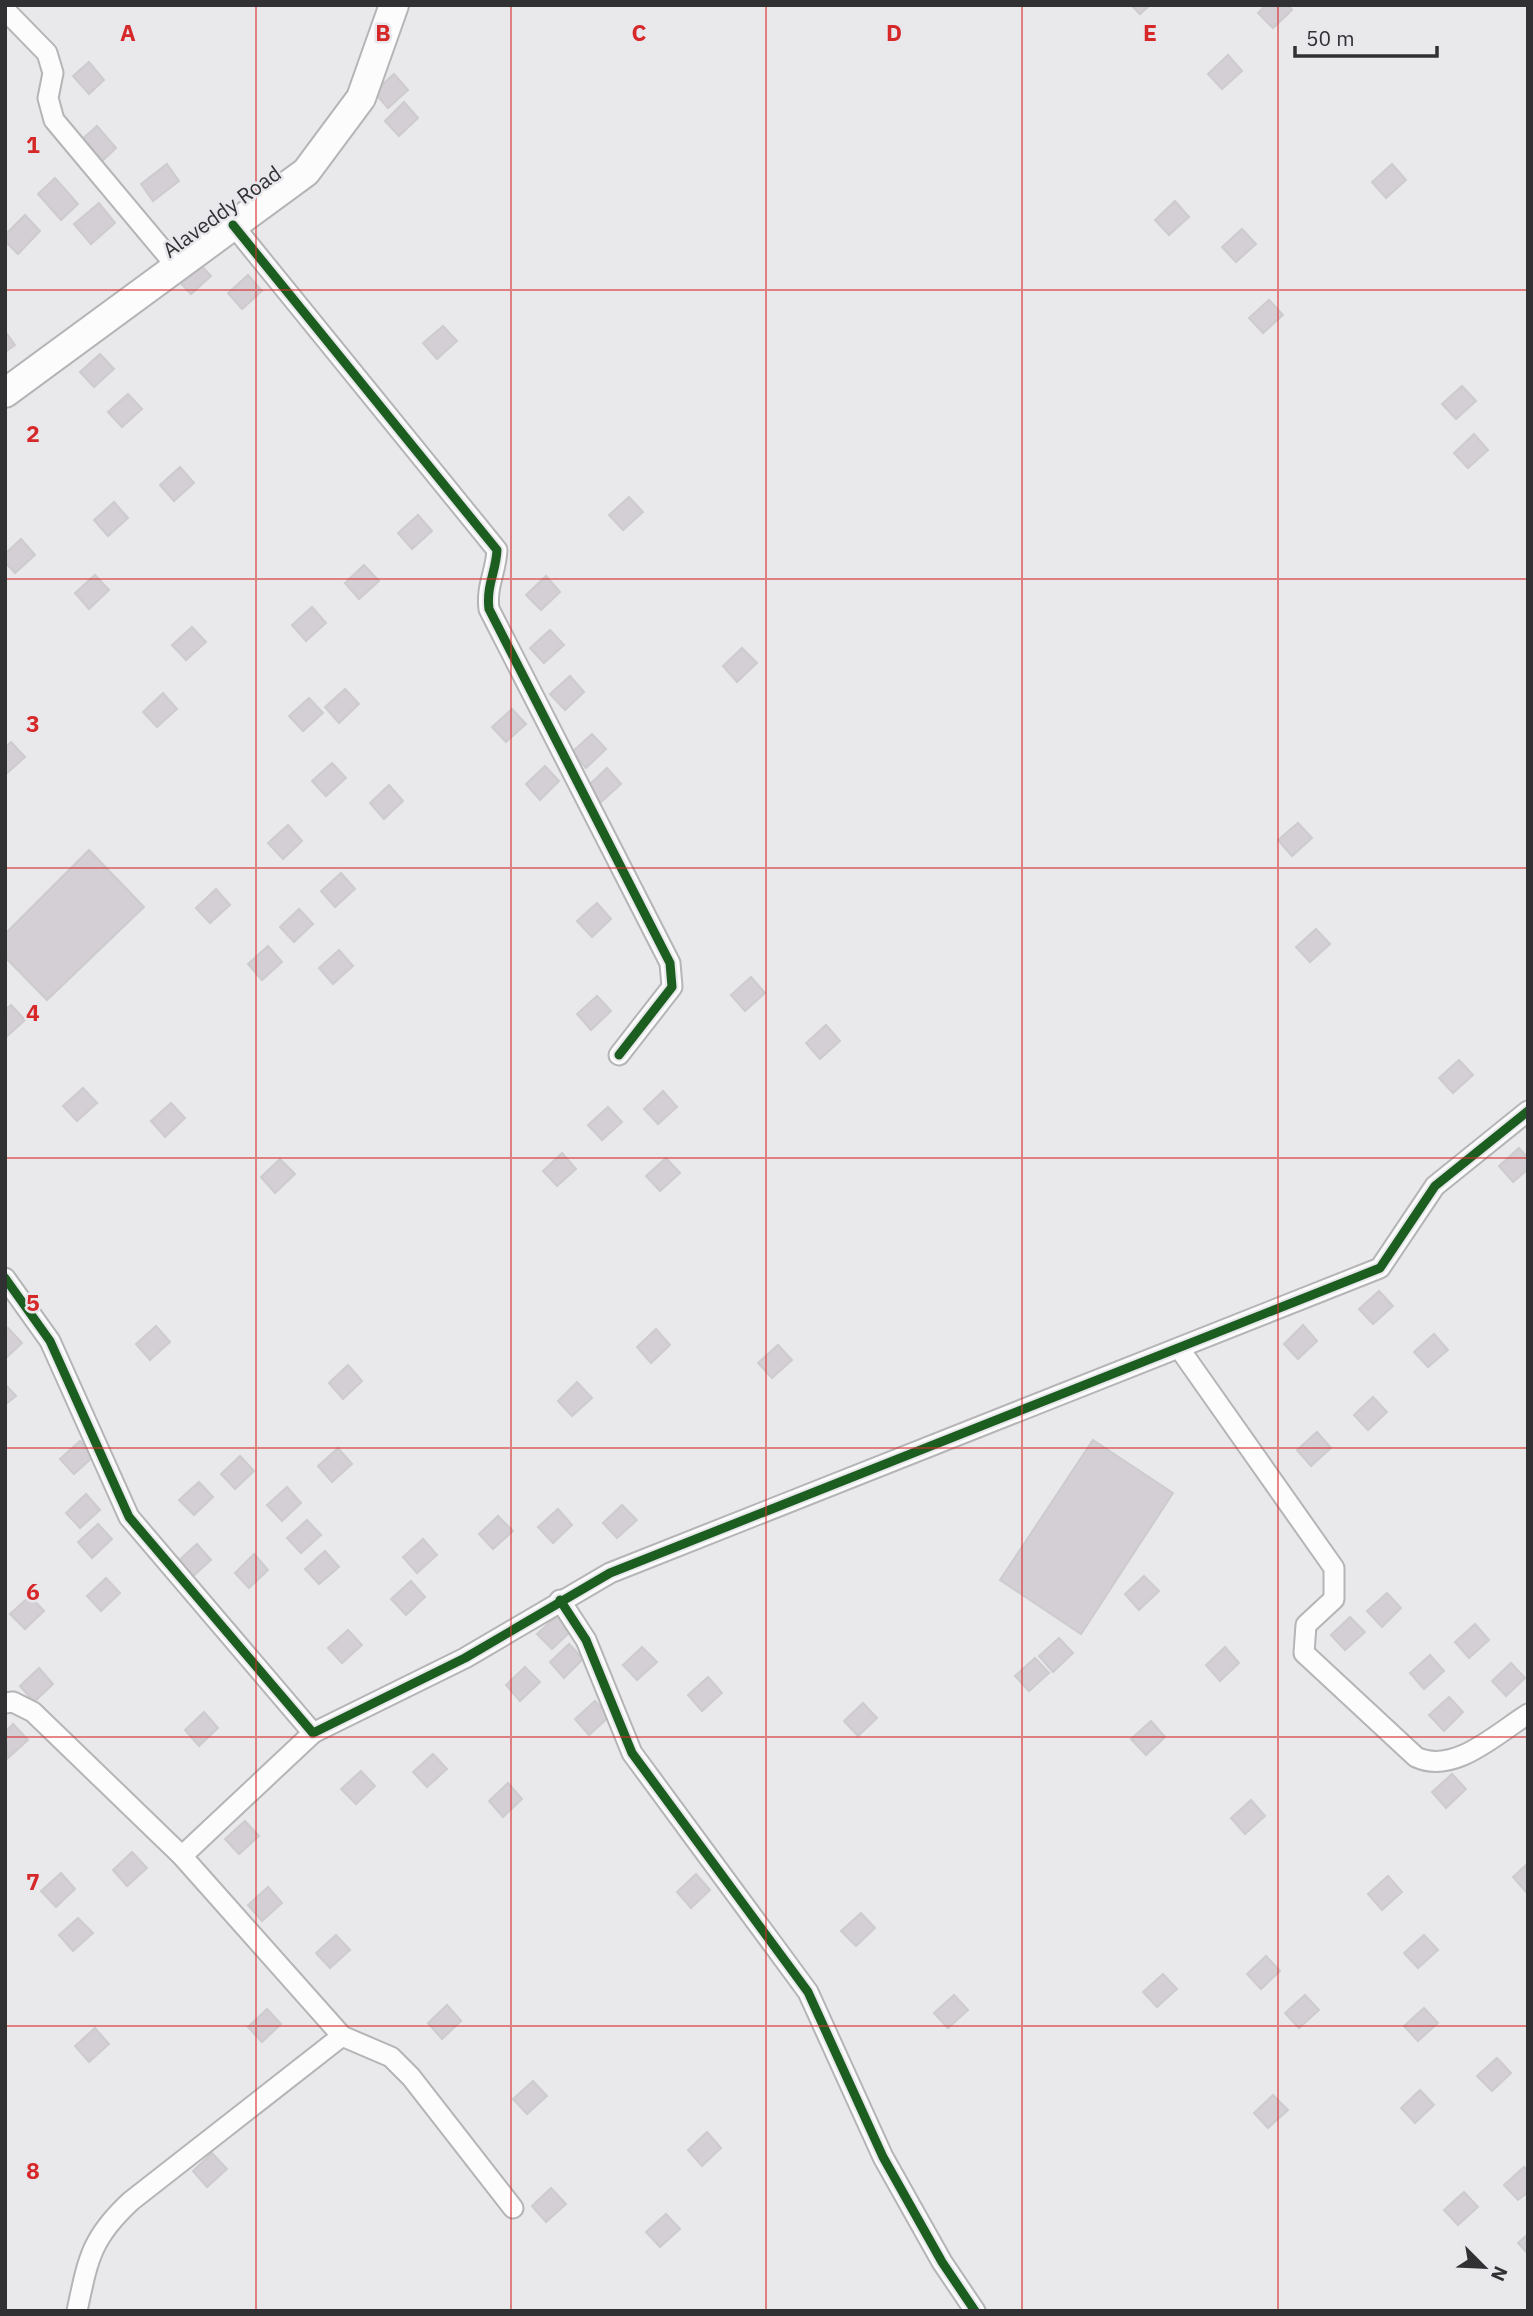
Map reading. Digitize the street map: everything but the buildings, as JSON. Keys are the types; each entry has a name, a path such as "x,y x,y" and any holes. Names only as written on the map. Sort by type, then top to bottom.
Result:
{"street":[{"name":"Alaveddy Road","path":"5,393 306,172 361,98 394,5"},
{"path":"5,10 47,53 53,73 48,98 54,120 177,267"},
{"path":"233,225 497,550 496,566 487,591 489,609 670,963 672,987 619,1055"},
{"path":"182,1856 313,1733 465,1658 610,1573 1380,1268 1435,1186 1528,1111"},
{"path":"5,1278 50,1341 129,1517 313,1733"},
{"path":"1180,1348 1334,1568 1334,1599 1306,1625 1304,1653 1416,1757 1429,1763 1443,1763 1465,1754 1528,1714"},
{"path":"560,1600 586,1640 632,1753 808,1992 883,2157 943,2262 975,2311"},
{"path":"5,1703 13,1702 33,1712 182,1856 342,2036 391,2057 513,2208"},
{"path":"77,2311 90,2253 106,2223 342,2036"}],"cycle path":[{"path":"233,225 497,550 489,593 489,609 670,963 672,987 619,1055"},
{"path":"5,1278 50,1341 129,1517 313,1733 465,1658 610,1573 1380,1268 1435,1186 1528,1111"},
{"path":"560,1600 586,1640 632,1753 808,1992 883,2157 942,2262 975,2311"}]}
